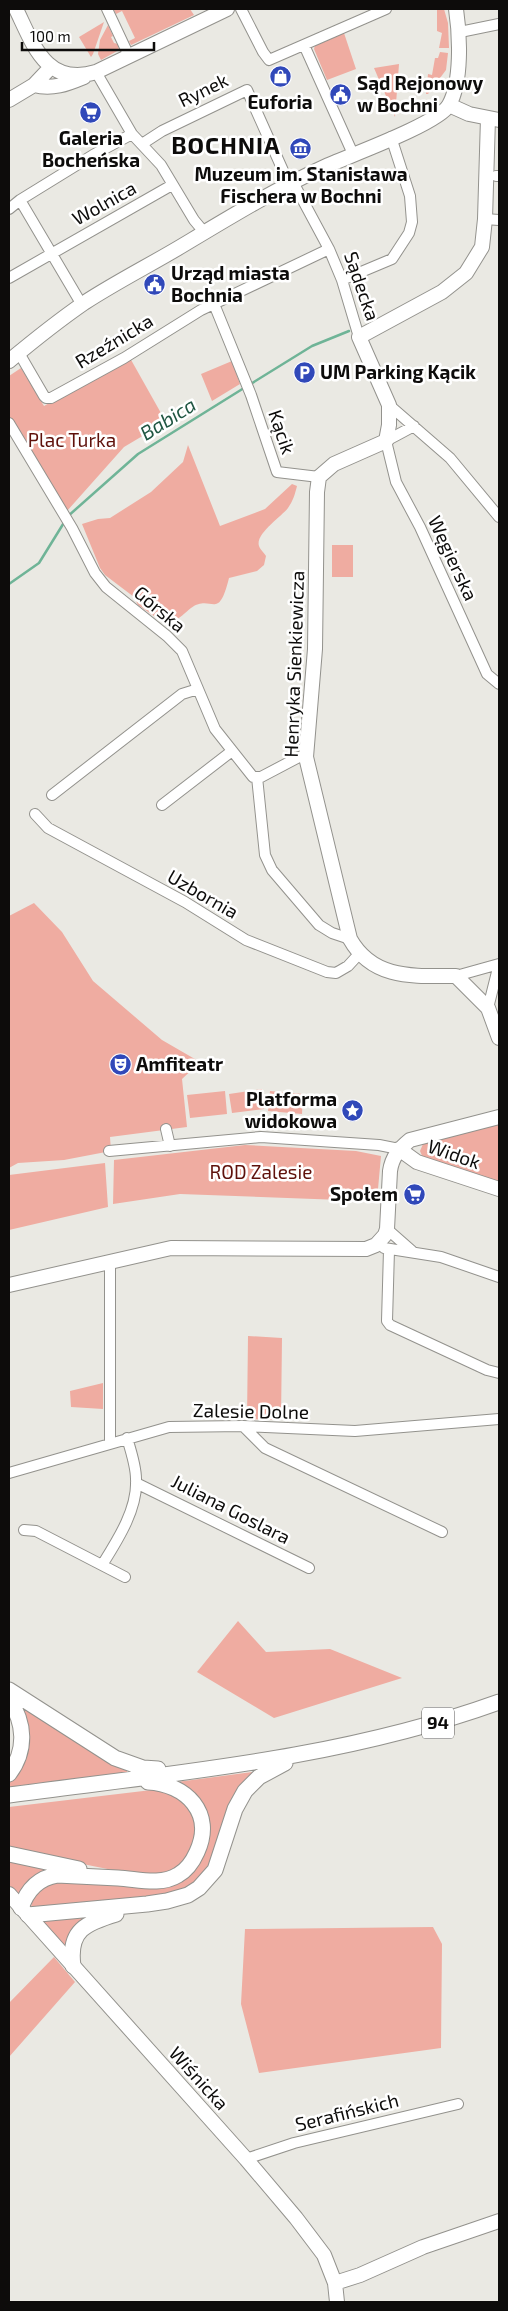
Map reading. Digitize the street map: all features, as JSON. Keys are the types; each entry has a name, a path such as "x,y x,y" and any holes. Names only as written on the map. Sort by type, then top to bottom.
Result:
{"main road":[{"path":"9,1690 102,1751 128,1764 143,1768 192,1771"},
{"path":"9,1699 15,1709 22,1735 18,1760 9,1774"},
{"name":"94","path":"9,1795 315,1753 427,1726 499,1702"},
{"path":"111,1782 150,1782 178,1789 194,1803 203,1827 201,1844 186,1870 178,1876 157,1881 47,1876 32,1887 25,1912 147,1904 177,1899 199,1888 215,1870 236,1809 252,1784 268,1771 315,1753"},
{"path":"9,1854 122,1878"},
{"path":"73,1966 72,1944 76,1936 88,1924 147,1904"}],"street":[{"path":"16,9 38,54 51,67 74,75 94,73"},
{"path":"107,9 129,56"},
{"path":"34,84 42,87 62,85 94,73 210,12 227,9"},
{"path":"242,9 263,52 269,60 386,9"},
{"path":"14,357 82,305 204,232 291,183 435,117 449,105 459,61 460,32 456,9"},
{"path":"460,32 499,24"},
{"path":"304,45 353,154"},
{"path":"9,100 34,84 51,67"},
{"path":"94,73 132,134 161,165 194,220 204,232"},
{"name":"Rynek","path":"142,144 162,131 247,90 291,183"},
{"path":"359,336 442,292 466,273 482,247 492,220 493,119 449,105"},
{"path":"9,209 20,200 93,155 132,134"},
{"path":"342,280 392,259 409,233 412,222 410,196 391,137"},
{"name":"Sądecka","path":"291,183 329,249 342,280 359,336 389,405 389,425 386,441"},
{"name":"Wolnica","path":"9,278 172,185"},
{"path":"20,200 82,305"},
{"name":"Rzeźnicka","path":"14,357 48,399 107,367 159,334 214,304 329,249"},
{"name":"Kącik","path":"214,304 249,391 277,472 319,477"},
{"name":"Sądecka","path":"389,405 450,458 499,517"},
{"name":"Górska","path":"9,423 67,520 95,573 106,587 167,636 182,651 215,729 253,777 257,777"},
{"path":"319,477 334,464 386,441 414,426"},
{"name":"Węgierska","path":"386,441 396,482 420,527 487,674 499,684"},
{"name":"Henryka Sienkiewicza","path":"319,477 317,492 316,649 306,757 350,939 359,954 393,973 456,976"},
{"path":"52,795 182,694 198,689"},
{"path":"162,805 232,751"},
{"path":"306,757 299,758 261,777 257,777 265,855 272,870 319,925 332,933 350,939"},
{"name":"Uzbornia","path":"35,814 48,828 185,902 246,940 327,972 336,973 348,966 359,954"},
{"path":"488,1008 499,964 456,976 488,1008 499,1038"},
{"path":"499,1117 410,1140 399,1149 392,1162 390,1171 387,1229 382,1248 387,1321 390,1325 488,1370 499,1373"},
{"path":"166,1129 170,1146"},
{"path":"109,1151 261,1137 379,1145 399,1149"},
{"name":"Widok","path":"399,1149 417,1162 499,1189"},
{"path":"387,1229 412,1251"},
{"path":"9,1285 172,1248 382,1248 412,1251 441,1258 499,1277"},
{"path":"110,1261 110,1443"},
{"name":"Zalesie Dolne","path":"9,1473 168,1427 243,1426 355,1431 499,1419"},
{"path":"243,1426 265,1448 442,1532"},
{"path":"102,1565 127,1519 136,1493 136,1482 127,1438"},
{"name":"Juliana Goslara","path":"136,1482 309,1568"},
{"path":"24,1530 36,1531 126,1576"},
{"name":"Wiśnicka","path":"9,1894 246,2159 296,2218 324,2255 335,2283 337,2302"},
{"name":"Serafińskich","path":"246,2159 294,2143 458,2104"},
{"path":"335,2283 360,2276 422,2248 499,2221"}],"green space":[{"path":"190,9 194,15 131,45 129,41 135,38 122,11 116,14 114,10"},
{"path":"437,9 444,9 448,23 449,48 439,48 442,33 437,31"},
{"path":"104,22 93,54 91,57 79,37"},
{"path":"108,25 113,36 111,37 114,43 118,44 119,50 101,60 98,54 100,40"},
{"path":"344,33 356,69 327,80 314,49 315,45"},
{"path":"440,52 448,53 446,70 428,94 426,94 428,74 432,75 435,58 438,58"},
{"path":"399,64 395,117 374,68"},
{"name":"Plac Turka","path":"130,358 166,422 124,447 67,511 62,511 9,417 9,376 21,368 44,406"},
{"path":"232,361 240,384 212,401 201,374"},
{"path":"188,445 220,526 265,509 292,484 297,486 288,508 261,536 259,546 266,556 264,565 257,571 229,578 225,592 218,603 198,604 172,622 154,616 138,605 134,597 105,575 100,568 82,524 98,519 110,518 151,492 183,462"},
{"path":"332,545 353,545 353,577 332,577"},
{"path":"34,903 62,932 93,981 162,1040 200,1062 182,1079 187,1127 110,1137 111,1151 64,1160 18,1163 9,1168 9,916"},
{"path":"262,1089 264,1109 232,1113 229,1094"},
{"path":"225,1091 227,1114 190,1118 187,1095"},
{"path":"270,1091 303,1094 302,1114 268,1111"},
{"path":"499,1123 499,1182 423,1158 420,1151 423,1144"},
{"name":"ROD Zalesie","path":"245,1145 356,1151 381,1156 377,1200 180,1194 113,1204 114,1160"},
{"path":"105,1163 108,1207 9,1230 9,1175"},
{"path":"248,1336 282,1338 281,1420 247,1419"},
{"path":"103,1383 103,1409 71,1407 70,1391"},
{"path":"238,1621 266,1652 330,1649 402,1678 274,1718 197,1672"},
{"path":"22,1707 127,1769 127,1772 9,1787 19,1709"},
{"path":"260,1771 213,1863 197,1883 169,1896 31,1910 34,1896 52,1882 163,1886 207,1845 177,1782"},
{"path":"160,1789 174,1794 193,1813 197,1844 177,1873 137,1875 9,1849 9,1807"},
{"path":"9,1858 58,1871 19,1896 9,1885"},
{"path":"95,1916 68,1952 43,1924 46,1919"},
{"path":"433,1927 442,1944 441,2048 259,2073 241,2004 245,1929"},
{"path":"54,1957 75,1982 9,2057 9,2003"}],"waterway":[{"name":"Babica","path":"249,385 312,346 349,331"},
{"name":"Babica","path":"67,517 138,454 244,388"},
{"name":"Babica","path":"9,584 39,563 65,521"}],"place":[{"name":"Euforia","path":"280,76"},
{"name":"Sąd Rejonowy w Bochni","path":"341,94"},
{"name":"Galeria Bocheńska","path":"91,112"},
{"name":"Muzeum im. Stanisława Fischera w Bochni","path":"301,148"},
{"name":"Urząd miasta Bochnia","path":"155,284"},
{"name":"UM Parking Kącik","path":"304,372"},
{"name":"Amfiteatr","path":"120,1064"},
{"name":"Platforma widokowa","path":"353,1110"},
{"name":"Społem","path":"414,1194"}],"district":[{"name":"BOCHNIA","path":"226,146"}]}
